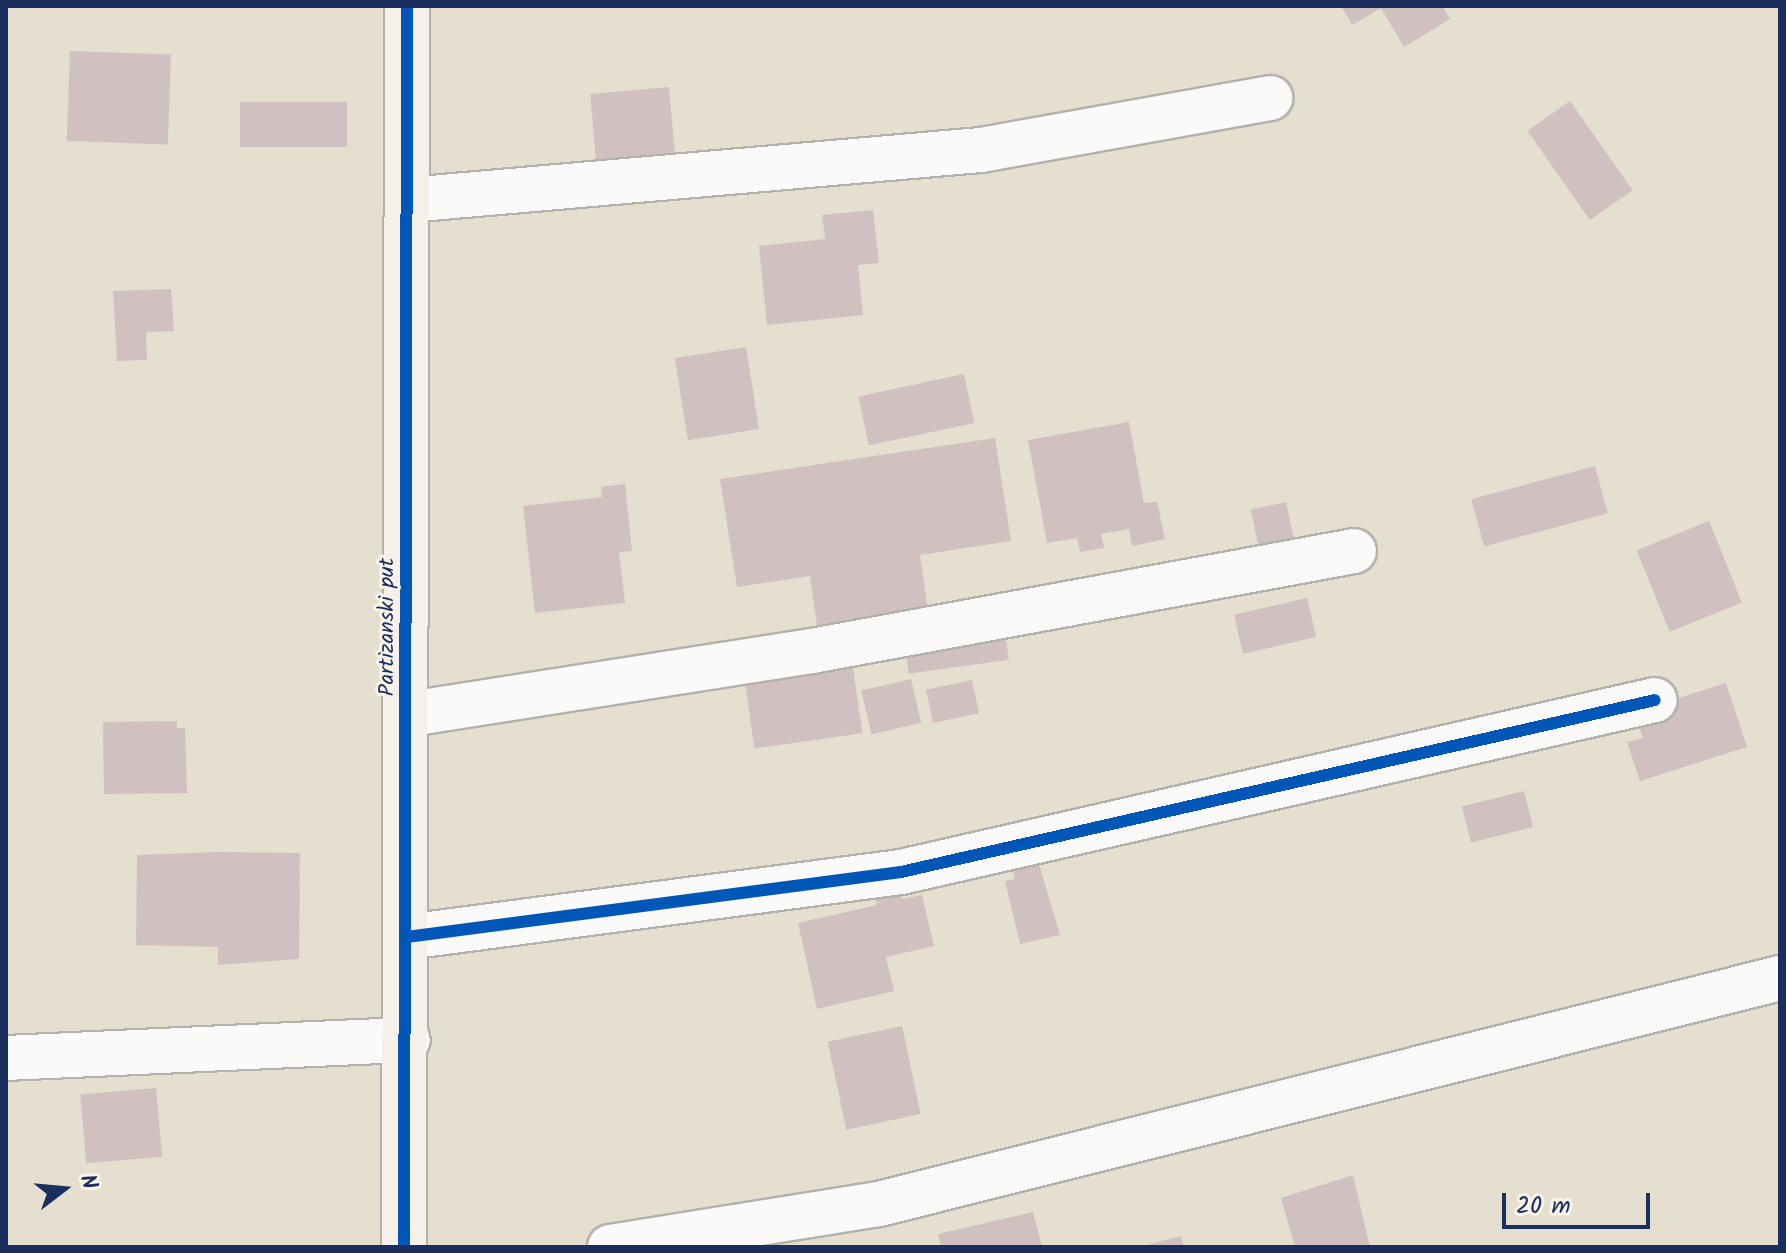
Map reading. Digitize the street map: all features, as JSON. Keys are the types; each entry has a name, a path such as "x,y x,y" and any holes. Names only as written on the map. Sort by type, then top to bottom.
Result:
{"main road":[{"name":"Partizanski put","path":"404,1247 409,714 407,6"}],"street":[{"path":"408,200 981,150 1270,98"},
{"path":"409,714 812,651 1354,551"},
{"path":"407,937 901,872 1655,700"},
{"path":"610,1247 879,1204 1780,978"},
{"path":"6,1058 408,1040"}],"building":[{"path":"1341,6 1442,6 1450,19 1404,47 1381,8 1352,25"},
{"path":"70,51 171,55 168,144 67,141"},
{"path":"669,87 675,155 596,162 590,94"},
{"path":"1570,101 1633,190 1590,220 1527,131"},
{"path":"240,102 347,102 347,147 240,147"},
{"path":"873,210 879,263 858,265 863,315 767,325 759,246 825,239 822,215"},
{"path":"171,289 174,331 146,332 147,360 117,361 113,291"},
{"path":"746,347 759,429 688,440 675,358"},
{"path":"964,374 974,423 869,445 858,396"},
{"path":"1129,422 1144,503 1157,502 1165,539 1132,546 1129,529 1101,534 1104,548 1080,552 1077,538 1047,543 1028,440"},
{"path":"995,438 1011,541 920,555 928,610 817,626 810,576 737,587 720,479"},
{"path":"1595,466 1608,513 1484,546 1471,499"},
{"path":"625,484 632,551 619,552 625,603 535,613 523,506 602,497 601,487"},
{"path":"1286,502 1294,539 1259,547 1251,509"},
{"path":"1709,521 1742,603 1670,632 1637,550"},
{"path":"1307,598 1316,637 1243,654 1234,615"},
{"path":"1004,625 1009,660 909,674 904,639"},
{"path":"852,660 862,733 754,748 744,675"},
{"path":"911,679 921,723 871,734 861,690"},
{"path":"972,680 979,713 933,723 926,690"},
{"path":"1726,683 1747,747 1640,781 1627,742 1643,738 1634,712"},
{"path":"177,721 177,728 185,728 187,793 104,794 103,722"},
{"path":"1524,791 1533,827 1471,842 1462,806"},
{"path":"300,853 299,959 218,965 218,947 136,945 137,855"},
{"path":"1036,854 1060,935 1020,944 1005,881 1015,879 1010,860"},
{"path":"900,889 902,899 922,895 934,946 886,957 894,991 817,1009 798,923 877,905 875,895"},
{"path":"902,1026 921,1114 846,1130 828,1042"},
{"path":"156,1088 162,1157 86,1163 80,1095"},
{"path":"1353,1175 1370,1247 1295,1247 1281,1198"},
{"path":"1033,1212 1042,1247 941,1247 938,1234"},
{"path":"1181,1236 1184,1247 1143,1247 1143,1246"}],"cycle path":[{"path":"404,1247 407,6"},
{"path":"407,937 901,872 1655,700"}]}
